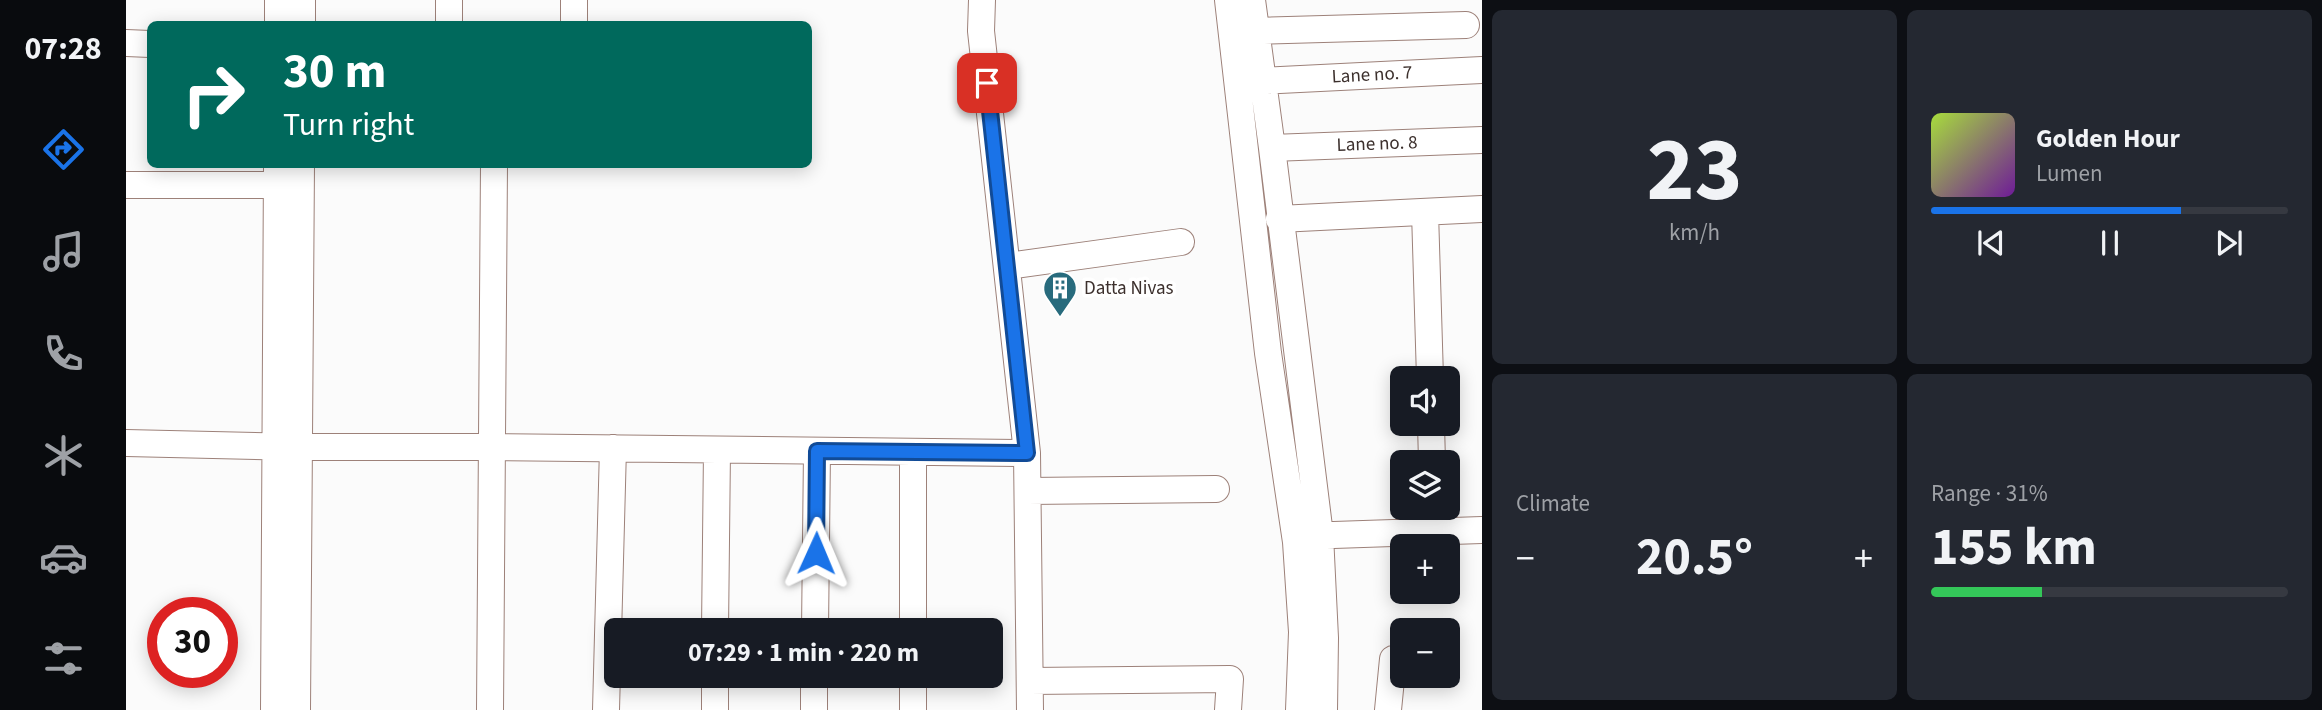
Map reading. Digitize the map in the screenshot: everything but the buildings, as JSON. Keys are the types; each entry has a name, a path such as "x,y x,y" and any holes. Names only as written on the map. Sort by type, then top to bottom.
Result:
{"street":[{"path":"278,0 278,21"},
{"path":"302,0 302,21"},
{"path":"449,0 449,21"},
{"path":"573,21 574,0"},
{"path":"982,0 981,31 1027,453 1030,710"},
{"path":"1228,0 1268,352 1308,535 1325,638 1324,710"},
{"path":"1252,0 1272,148 1308,535 1299,710"},
{"path":"1256,30 1466,25"},
{"path":"126,43 147,44"},
{"name":"Lane no. 7","path":"1262,81 1482,70"},
{"name":"Lane no. 8","path":"1272,148 1482,140"},
{"path":"274,710 301,168"},
{"path":"490,710 494,168"},
{"path":"126,185 277,175 297,710"},
{"path":"1279,219 1482,209"},
{"path":"1424,212 1430,366"},
{"path":"1007,266 1181,242"},
{"path":"126,443 287,447 1027,453"},
{"path":"606,710 613,448"},
{"path":"715,618 717,450"},
{"path":"815,618 817,451"},
{"path":"912,452 913,618"},
{"path":"1028,491 1216,489"},
{"path":"1308,535 1434,520 1482,530"},
{"path":"1030,681 1230,679 1228,710"},
{"path":"715,688 715,710"},
{"path":"814,688 814,710"},
{"path":"913,688 913,710"},
{"path":"1388,710 1390,688"}],"place":[{"name":"Datta Nivas","path":"1060,318"}],"route":[{"path":"816,553 817,451 1027,453 987,83"}]}
